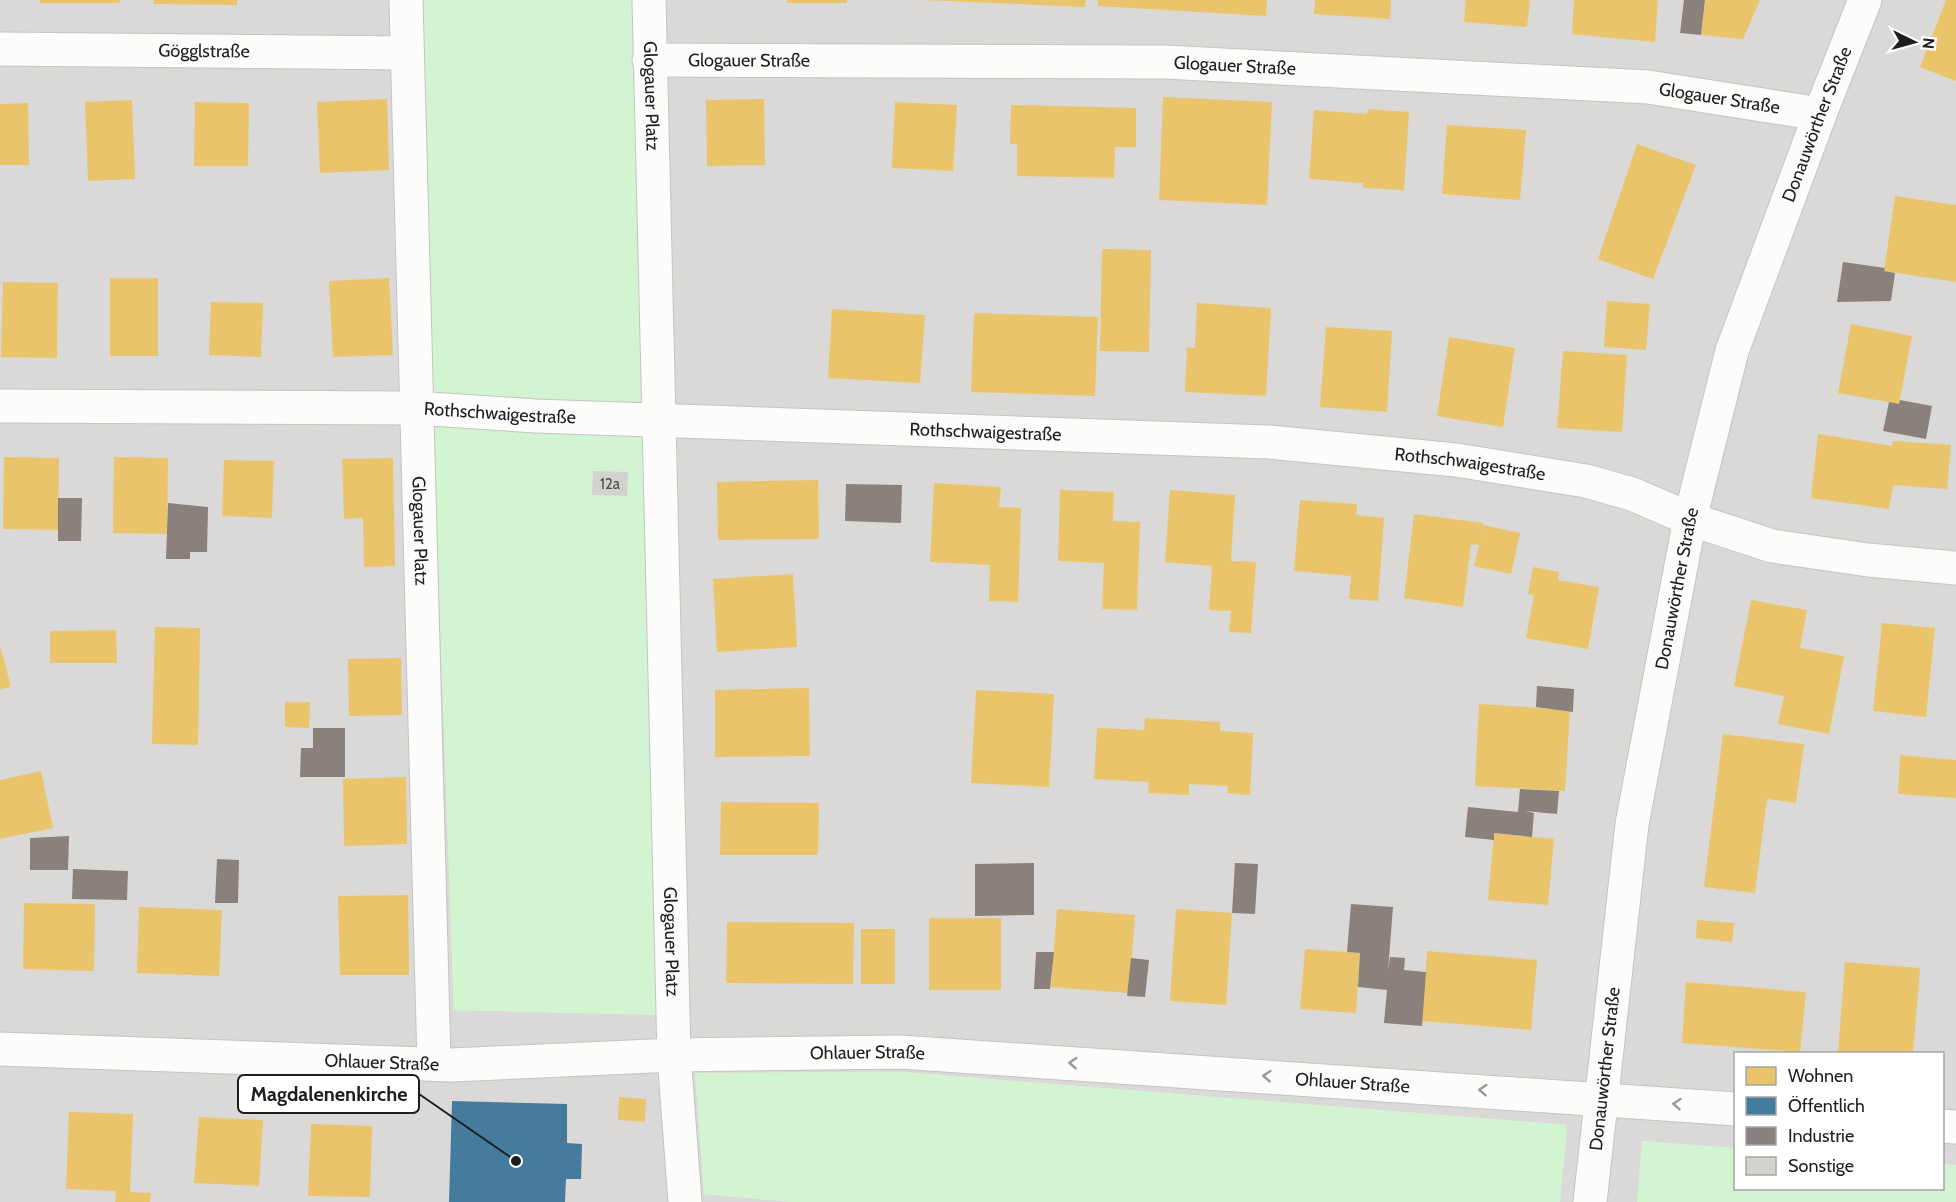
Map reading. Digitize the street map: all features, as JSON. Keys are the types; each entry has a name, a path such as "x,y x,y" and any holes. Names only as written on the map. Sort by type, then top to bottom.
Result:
{"street":[{"name":"Glogauer Platz","path":"406,0 434,1063"},
{"name":"Glogauer Platz","path":"649,0 674,1055 685,1202"},
{"name":"Donauwörther Straße","path":"1590,1202 1632,824 1690,519 1732,351 1865,0"},
{"name":"Gögglstraße","path":"0,49 406,53"},
{"name":"Glogauer Straße","path":"649,60 1164,62 1648,87 1820,114"},
{"name":"Rothschwaigestraße","path":"0,406 415,408 660,420 1269,442 1456,460 1586,481 1632,494 1690,519 1772,546 1868,560 1956,568"},
{"name":"Ohlauer Straße","path":"0,1049 452,1065 674,1055 900,1052 1602,1098 1734,1109"}],"shaded area":[{"path":"0,0 418,0 454,1010 660,1015 643,0 1956,0 1956,1165 1944,1164 1944,1052 1734,1052 1734,1148 1642,1141 1637,1202 1560,1202 1567,1125 903,1072 695,1073 705,1194 792,1202 0,1202"}],"green space":[{"path":"418,0 643,0 660,1015 454,1010"},
{"path":"903,1072 1567,1125 1560,1202 792,1202 704,1194 695,1073"},
{"path":"1642,1141 1734,1148 1734,1190 1944,1190 1944,1164 1956,1165 1956,1202 1637,1202"}],"building: Wohnen":[{"path":"40,0 120,0 119,3 39,3"},
{"path":"154,0 237,0 237,5 154,4"},
{"path":"787,0 847,0 847,3 787,3"},
{"path":"922,0 1086,0 1085,7"},
{"path":"1098,0 1267,0 1266,16 1098,6"},
{"path":"1315,0 1391,0 1390,19 1314,14"},
{"path":"1466,0 1530,0 1527,27 1464,22"},
{"path":"1574,0 1658,0 1655,42 1572,34"},
{"path":"1705,0 1760,0 1743,39 1701,35"},
{"path":"1946,0 1956,0 1956,81 1920,67"},
{"path":"1163,97 1272,102 1267,205 1159,200"},
{"path":"387,99 389,170 320,173 317,102"},
{"path":"764,99 765,165 707,166 706,100"},
{"path":"132,100 135,179 88,181 85,102"},
{"path":"195,102 249,103 248,166 194,166"},
{"path":"895,102 957,105 953,171 892,168"},
{"path":"28,103 29,165 0,165 0,104"},
{"path":"1011,105 1136,108 1136,147 1115,147 1114,178 1017,176 1017,144 1010,144"},
{"path":"1368,109 1409,112 1404,190 1363,188 1363,183 1309,179 1314,110 1367,114"},
{"path":"1447,125 1526,130 1520,200 1442,194"},
{"path":"1637,144 1696,165 1653,279 1598,259"},
{"path":"1895,196 1956,205 1956,282 1884,271"},
{"path":"1102,249 1151,250 1149,352 1100,351"},
{"path":"110,278 158,278 158,356 110,356"},
{"path":"389,278 393,355 333,357 329,281"},
{"path":"3,282 58,283 57,358 1,357"},
{"path":"1607,301 1650,304 1646,350 1604,347"},
{"path":"211,302 263,303 261,357 209,355"},
{"path":"1197,303 1271,308 1266,396 1185,392 1187,347 1195,348"},
{"path":"832,309 925,315 920,383 828,378"},
{"path":"974,313 1098,317 1095,396 971,392"},
{"path":"1851,324 1912,336 1899,404 1838,393"},
{"path":"1326,327 1392,331 1387,412 1320,407"},
{"path":"1449,337 1515,348 1503,427 1437,416"},
{"path":"1563,351 1627,355 1622,432 1557,428"},
{"path":"1818,434 1892,446 1893,441 1951,445 1947,489 1893,485 1889,509 1811,498"},
{"path":"4,457 59,458 58,530 3,529"},
{"path":"114,457 168,458 167,534 113,533"},
{"path":"393,458 395,566 364,567 363,518 344,519 342,459"},
{"path":"224,460 274,461 272,518 222,516"},
{"path":"818,480 819,539 718,540 717,482"},
{"path":"934,483 1001,487 999,507 1021,508 1018,602 989,601 990,565 930,562"},
{"path":"1060,490 1114,492 1113,521 1140,522 1137,610 1102,609 1104,563 1058,561"},
{"path":"1170,490 1235,495 1231,561 1256,562 1251,633 1229,632 1231,611 1209,610 1212,566 1165,562"},
{"path":"1300,500 1357,504 1356,515 1384,518 1378,601 1349,599 1351,576 1294,571"},
{"path":"1414,514 1483,523 1480,541 1483,525 1520,533 1511,574 1474,566 1479,545 1471,544 1463,607 1404,598"},
{"path":"1533,567 1559,572 1558,580 1599,587 1588,649 1526,638 1534,595 1528,594"},
{"path":"793,574 797,647 717,652 713,579"},
{"path":"1751,600 1807,610 1800,648 1844,656 1829,734 1778,724 1784,696 1734,686"},
{"path":"1882,623 1935,628 1926,717 1873,711"},
{"path":"155,627 200,628 198,745 152,744"},
{"path":"116,630 117,663 50,663 50,631"},
{"path":"0,645 11,687 0,689"},
{"path":"401,658 402,715 349,716 348,659"},
{"path":"809,688 810,756 715,757 715,690"},
{"path":"976,690 1054,694 1049,787 971,783"},
{"path":"285,702 310,702 309,728 285,727"},
{"path":"1479,704 1570,710 1565,791 1475,786"},
{"path":"1145,718 1220,722 1220,731 1253,733 1250,795 1227,793 1228,786 1189,784 1189,795 1148,793 1149,782 1094,779 1097,728 1144,730"},
{"path":"1723,734 1804,744 1796,803 1767,799 1755,893 1704,887"},
{"path":"1900,755 1956,760 1956,798 1898,794"},
{"path":"41,771 53,828 0,839 0,780"},
{"path":"406,777 407,844 344,846 343,779"},
{"path":"721,802 819,803 818,855 720,855"},
{"path":"1494,833 1554,839 1548,905 1488,900"},
{"path":"408,895 409,975 340,975 338,896"},
{"path":"24,903 95,904 94,971 23,969"},
{"path":"139,907 222,910 219,976 137,973"},
{"path":"1057,909 1135,915 1129,993 1051,987"},
{"path":"1176,909 1232,913 1226,1005 1170,1001"},
{"path":"929,918 1001,918 1001,990 929,990"},
{"path":"1697,920 1734,923 1732,942 1696,938"},
{"path":"727,922 854,923 853,984 726,983"},
{"path":"861,929 895,929 895,984 861,984"},
{"path":"1305,949 1360,953 1356,1013 1300,1009"},
{"path":"1427,951 1537,960 1531,1030 1422,1021"},
{"path":"1845,962 1920,968 1913,1052 1838,1052"},
{"path":"1686,982 1806,992 1800,1052 1682,1043"},
{"path":"619,1097 646,1099 645,1122 618,1120"},
{"path":"69,1112 133,1114 130,1192 151,1193 150,1202 115,1202 116,1191 66,1189"},
{"path":"199,1117 263,1120 259,1186 194,1183"},
{"path":"311,1124 372,1126 370,1197 308,1196"}],"building: Öffentlich":[{"path":"452,1101 567,1104 567,1143 582,1144 581,1179 566,1179 565,1202 449,1202"}],"building: Industrie":[{"path":"1684,0 1705,0 1701,35 1680,33"},
{"path":"1843,262 1885,268 1884,271 1895,273 1891,301 1837,302"},
{"path":"1900,400 1932,406 1926,439 1883,431 1889,402 1899,404"},
{"path":"846,484 902,485 901,523 845,521"},
{"path":"58,498 82,498 81,541 58,541"},
{"path":"168,503 208,507 207,552 190,552 190,559 166,559"},
{"path":"1537,686 1574,689 1573,712 1536,707"},
{"path":"313,728 345,728 345,777 300,777 301,748 313,748"},
{"path":"1520,789 1559,791 1557,814 1525,811 1534,813 1532,837 1494,833 1494,840 1465,837 1468,807 1518,812"},
{"path":"69,836 68,870 30,870 30,838"},
{"path":"217,859 239,860 238,903 215,903"},
{"path":"1034,863 1034,915 975,916 975,864"},
{"path":"1235,863 1258,864 1255,914 1232,913"},
{"path":"73,869 128,871 127,900 72,899"},
{"path":"1351,904 1393,907 1388,971 1390,957 1405,958 1404,970 1426,972 1422,1026 1384,1023 1387,990 1358,987 1360,953 1347,952"},
{"path":"1036,952 1054,952 1050,989 1034,989"},
{"path":"1131,958 1149,960 1145,997 1127,996"}],"building: Sonstige":[{"path":"593,471 628,472 627,496 592,495"}],"place":[{"name":"Magdalenenkirche","path":"516,1161"}]}
